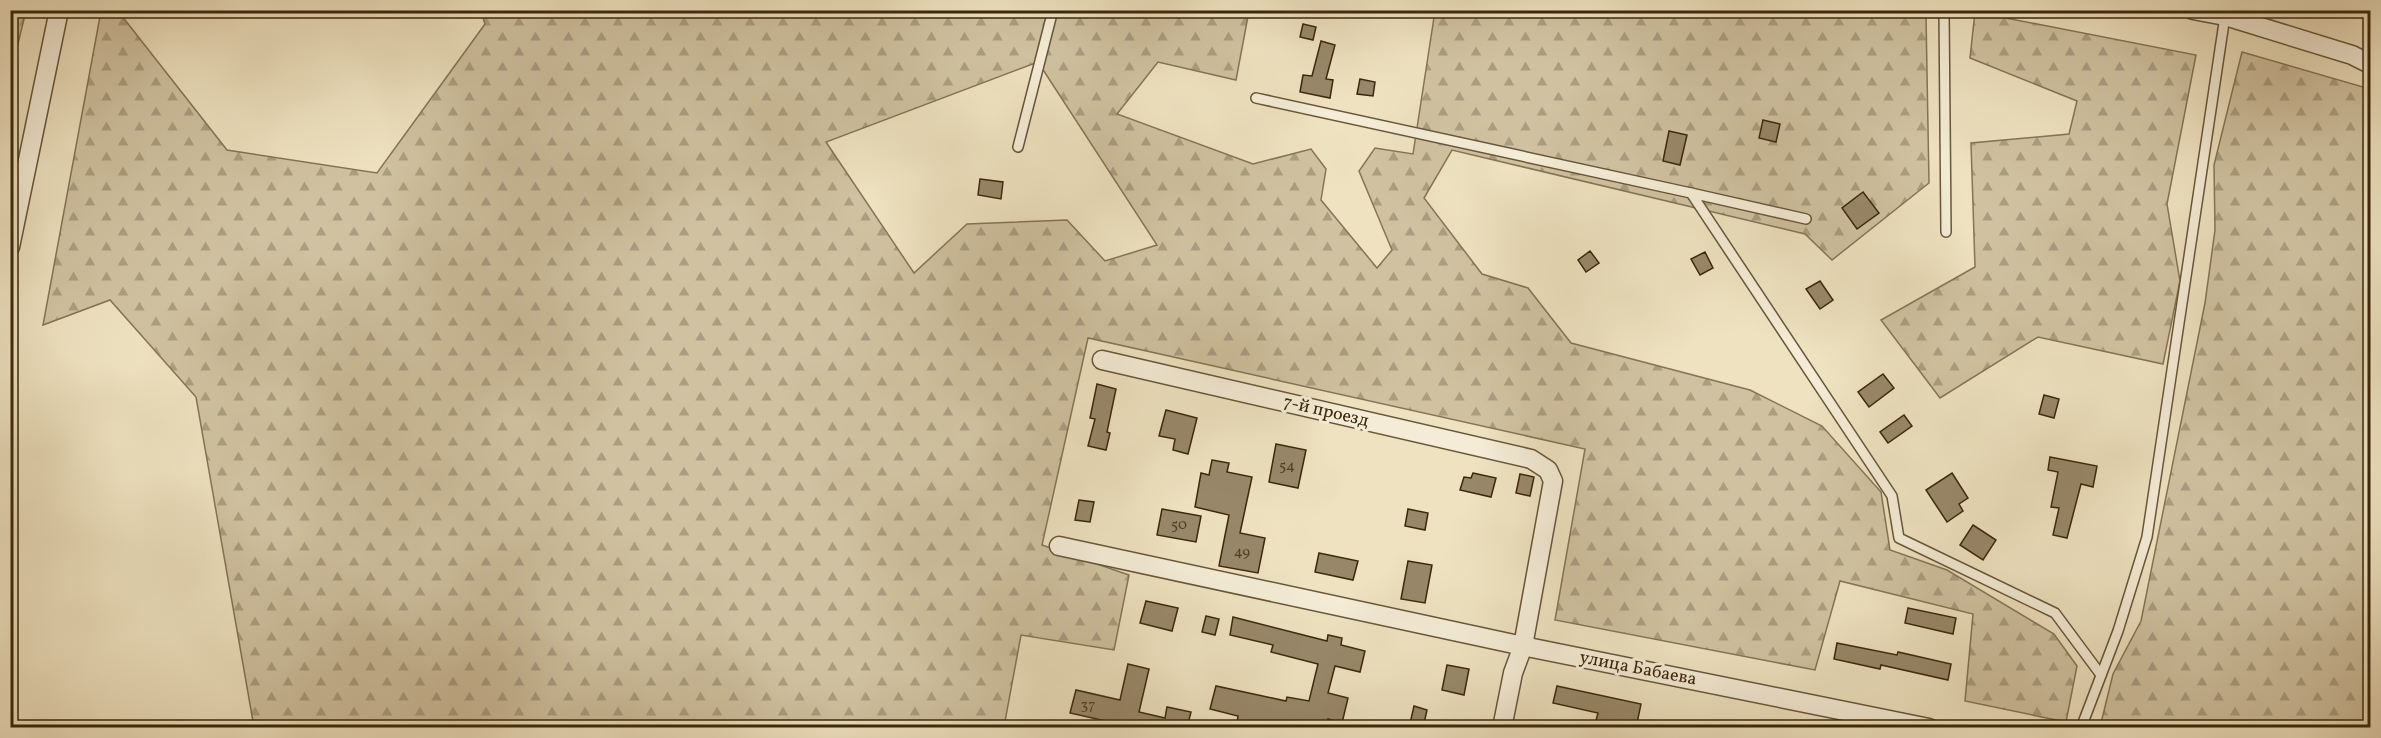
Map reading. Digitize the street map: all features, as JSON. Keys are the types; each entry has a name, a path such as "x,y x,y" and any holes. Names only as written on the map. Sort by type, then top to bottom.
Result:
{"street":[{"path":"10,247 59,10"},
{"path":"2193,10 2225,16 2352,55 2370,63"},
{"name":"7-й проезд","path":"1102,360 1531,459 1548,470 1553,481 1523,646"},
{"name":"улица Бабаева","path":"1059,546 1523,646 1929,728"},
{"path":"1502,728 1513,673 1523,646"}],"lane":[{"path":"1018,147 1053,10"},
{"path":"1944,10 1946,232"},
{"path":"2081,728 2130,597 2147,537 2225,16"},
{"path":"1256,99 1691,192 1806,219"},
{"path":"1691,192 1892,496 1899,538 2055,613 2101,675"}],"green space":[{"path":"10,11 26,11 11,72"},
{"path":"101,11 118,11 227,150 377,173 485,24 481,11 1249,11 1236,80 1158,62 1117,114 1253,164 1311,149 1326,169 1321,200 1377,268 1392,250 1359,171 1375,148 1413,154 1435,11 1901,11 1926,16 1929,183 1832,260 1805,234 1452,150 1424,198 1482,274 1528,288 1571,343 1750,390 1822,426 1881,492 1890,550 1947,570 2054,634 2077,666 2066,722 1965,701 1973,614 1840,581 1815,670 1555,620 1585,449 1088,338 1042,545 1129,575 1114,650 1021,635 1004,727 254,727 196,397 110,300 43,325","holes":["1038,62 1157,245 1105,261 1067,220 967,224 914,273 826,142"]},
{"path":"2315,11 2370,11 2370,19"},
{"path":"1975,12 2196,55 2167,204 2180,281 2163,364 2038,337 1940,398 1881,320 1975,267 1971,143 2069,134 2077,101 1970,58"},
{"path":"2242,52 2370,89 2370,727 2100,727 2113,674 2141,621 2205,303 2215,230 2214,165"}],"building":[{"path":"1303,24 1316,27 1313,40 1300,37"},
{"path":"1321,41 1335,45 1326,79 1333,80 1330,98 1300,92 1303,75 1312,76"},
{"path":"1360,79 1375,82 1373,96 1357,94"},
{"path":"1763,120 1780,124 1776,142 1759,138"},
{"path":"1669,131 1687,135 1680,165 1663,161"},
{"path":"980,179 1003,182 1001,199 978,195"},
{"path":"1863,192 1879,213 1857,229 1842,208"},
{"path":"1590,251 1599,263 1586,272 1578,260"},
{"path":"1705,252 1713,268 1700,275 1691,259"},
{"path":"1820,281 1833,300 1820,309 1806,289"},
{"path":"1883,374 1894,388 1869,407 1858,392"},
{"path":"1097,384 1116,389 1107,432 1110,433 1106,450 1088,446 1095,419 1090,418"},
{"path":"2044,395 2059,399 2054,418 2039,414"},
{"path":"1166,410 1197,418 1188,454 1173,450 1175,439 1159,436"},
{"path":"1904,415 1912,426 1888,443 1880,432"},
{"path":"1276,444 1306,450 1298,488 1269,482"},
{"path":"2050,457 2097,466 2093,487 2081,484 2067,538 2053,535 2059,508 2051,507 2058,472 2048,470"},
{"path":"1212,460 1229,463 1227,472 1252,477 1240,533 1265,538 1258,573 1219,566 1229,515 1195,507 1201,473 1209,475"},
{"path":"1473,473 1496,478 1491,497 1460,490 1464,477 1471,478"},
{"path":"1952,473 1968,498 1959,504 1963,511 1947,522 1926,490"},
{"path":"1520,474 1534,477 1530,496 1516,493"},
{"path":"1079,500 1094,502 1090,522 1075,520"},
{"path":"1162,509 1201,516 1196,542 1157,535"},
{"path":"1408,509 1428,513 1425,530 1405,526"},
{"path":"1973,525 1996,540 1983,560 1960,545"},
{"path":"1319,553 1358,561 1353,580 1315,572"},
{"path":"1408,561 1432,565 1425,603 1401,599"},
{"path":"1146,601 1178,608 1172,631 1140,623"},
{"path":"1908,608 1956,618 1953,634 1905,623"},
{"path":"1206,616 1219,619 1215,635 1202,632"},
{"path":"1233,617 1327,641 1328,635 1342,638 1341,645 1365,651 1360,672 1335,666 1328,693 1348,698 1342,723 1328,719 1327,728 1236,728 1238,716 1210,709 1216,686 1286,701 1287,697 1309,701 1318,664 1271,652 1273,645 1230,635"},
{"path":"1837,643 1897,655 1898,652 1951,664 1948,680 1881,665 1880,669 1834,659"},
{"path":"1128,664 1149,669 1139,712 1165,718 1167,707 1191,712 1187,728 1114,728 1115,723 1070,713 1076,690 1120,700"},
{"path":"1447,665 1469,669 1464,695 1442,690"},
{"path":"1557,686 1641,704 1636,728 1594,728 1598,713 1553,703"},
{"path":"1414,706 1427,710 1423,728 1409,728"}]}
